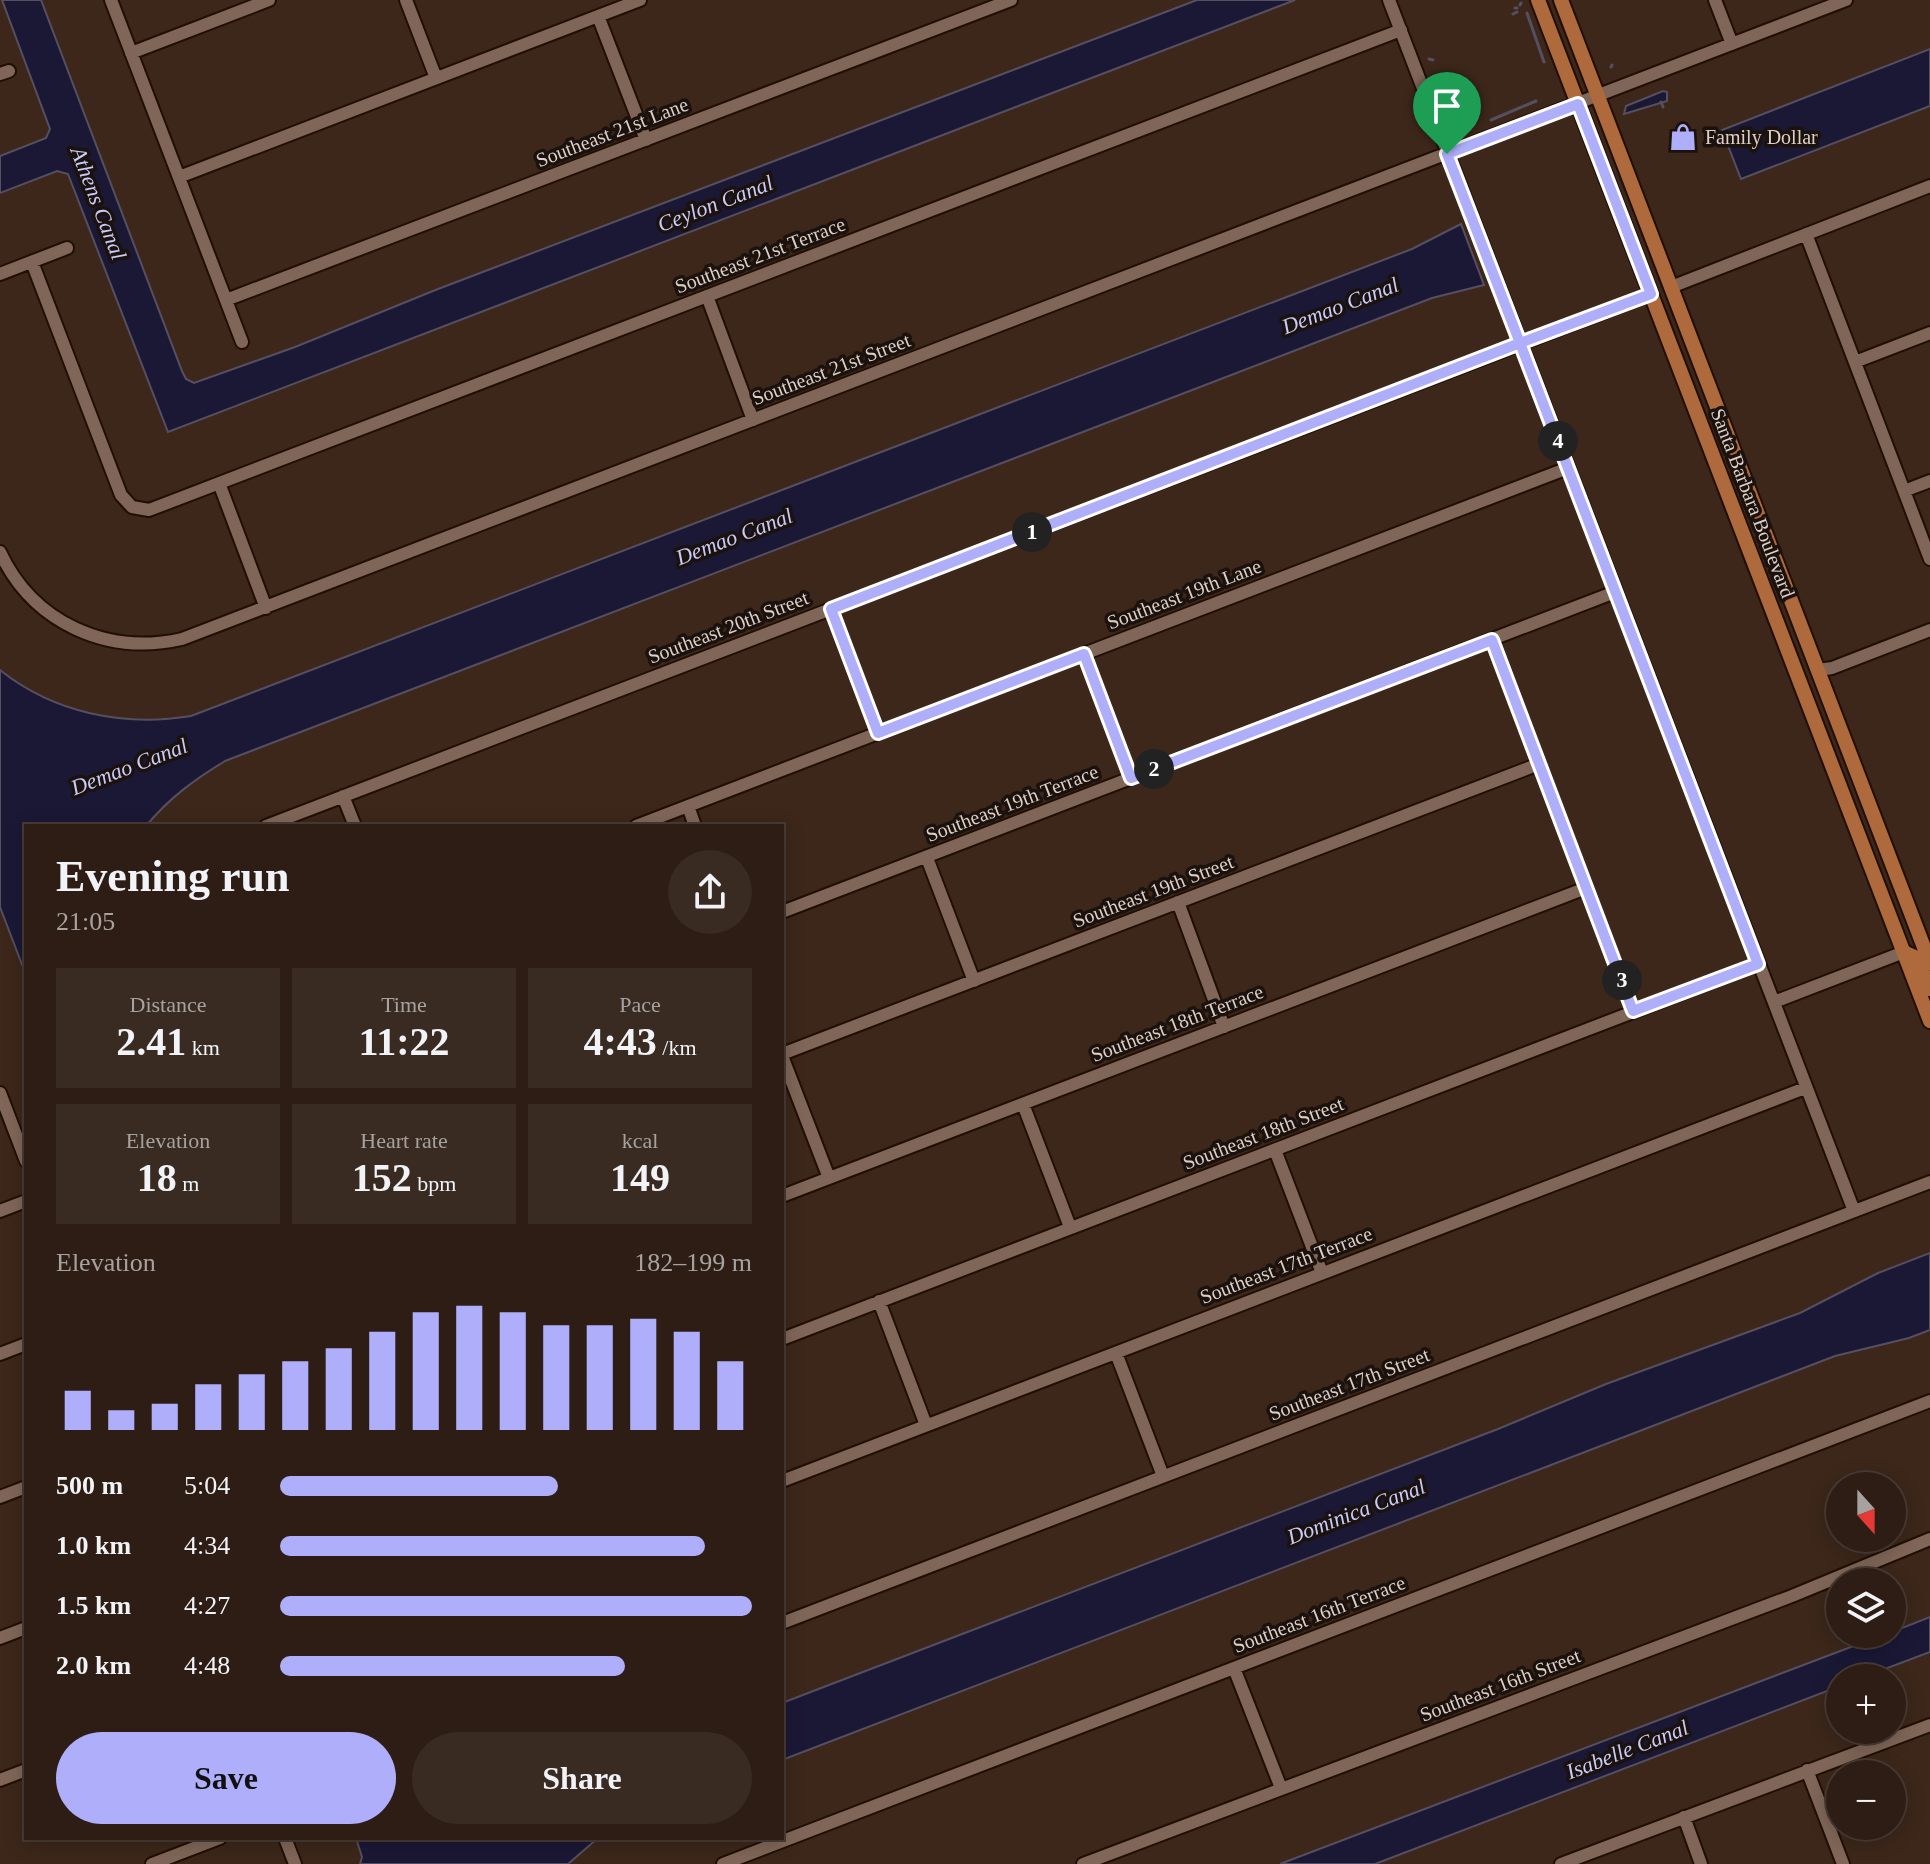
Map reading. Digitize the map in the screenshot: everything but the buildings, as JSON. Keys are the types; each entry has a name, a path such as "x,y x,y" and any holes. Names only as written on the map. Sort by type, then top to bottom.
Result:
{"main road":[{"name":"Santa Barbara Boulevard","path":"1538,0 1930,1021"},
{"name":"Santa Barbara Boulevard","path":"1561,0 1930,963"},
{"path":"1742,530 1762,557 1801,657 1808,667 1818,670"},
{"path":"1904,952 1917,958 1930,989"}],"street":[{"path":"111,0 242,342"},
{"path":"131,53 269,0"},
{"path":"406,0 436,78"},
{"path":"179,177 640,0"},
{"name":"Southeast 21st Lane","path":"226,300 1011,0"},
{"path":"1389,0 1854,1211"},
{"path":"1715,0 1732,44"},
{"name":"Southeast 21st Street","path":"0,552 10,572 29,597 48,614 74,629 117,643 158,644 182,639 1846,0"},
{"path":"598,16 646,140"},
{"name":"Southeast 21st Terrace","path":"32,262 121,495 132,507 149,510 1401,30"},
{"path":"1671,287 1930,186"},
{"path":"1806,234 1930,559"},
{"path":"0,274 67,248"},
{"name":"Southeast 20th Street","path":"271,824 1651,294"},
{"path":"707,296 753,420"},
{"path":"1855,362 1930,333"},
{"name":"Southeast 19th Lane","path":"641,824 1568,468"},
{"path":"1904,491 1930,481"},
{"path":"219,483 266,608"},
{"name":"Southeast 19th Terrace","path":"784,911 1615,592"},
{"path":"831,609 878,733"},
{"path":"1818,670 1832,668 1930,630"},
{"path":"1492,640 1633,1011"},
{"path":"1084,654 1131,778"},
{"name":"Southeast 19th Street","path":"784,1054 1539,764"},
{"path":"343,796 354,824"},
{"path":"688,806 694,824"},
{"path":"927,858 974,981"},
{"name":"Southeast 18th Terrace","path":"784,1195 1586,888"},
{"path":"1178,902 1224,1027"},
{"path":"1774,1002 1904,952"},
{"name":"Southeast 18th Street","path":"784,1338 1758,964"},
{"path":"784,1060 829,1178"},
{"name":"Southeast 17th Terrace","path":"784,1480 1805,1088"},
{"path":"0,1093 24,1156"},
{"path":"1023,1104 1070,1227"},
{"path":"1275,1150 1322,1273"},
{"name":"Southeast 17th Street","path":"784,1622 1930,1182"},
{"path":"0,1211 24,1202"},
{"path":"879,1301 926,1425"},
{"path":"0,1354 24,1345"},
{"path":"1116,1353 1163,1476"},
{"name":"Southeast 16th Terrace","path":"723,1864 1930,1403"},
{"path":"0,1497 24,1488"},
{"name":"Southeast 16th Street","path":"1083,1864 1792,1596 1930,1539"},
{"path":"0,1638 24,1629"},
{"path":"1234,1668 1281,1788"},
{"path":"1561,1864 1930,1725"},
{"path":"1807,1770 1843,1864"},
{"path":"0,1780 24,1771"},
{"path":"1684,1817 1701,1864"},
{"path":"152,1864 215,1840"},
{"path":"286,1840 295,1864"},
{"path":"759,1850 764,1864"}],"water":[{"path":"2,0 41,0 182,371 186,379 194,383 1197,0 1295,0 168,432 68,174 57,171 0,193 0,156 46,138 50,129"},
{"path":"1930,49 1930,106 1741,179 1722,130"},
{"path":"1667,92 1667,101 1624,114 1626,106"},
{"name":"Demao Canal","path":"1461,224 1484,285 1432,298 225,761 182,790 148,824 24,824 24,970 0,907 0,670 43,697 90,713 140,720 191,716 1412,249"},
{"name":"Dominica Canal","path":"1930,1253 1930,1330 1835,1356 784,1759 784,1702 1498,1429 1606,1384 1800,1313 1878,1273"},
{"name":"Isabelle Canal","path":"1930,1617 1930,1652 1898,1664 1826,1664 1826,1691 1375,1864 1280,1864 1848,1648 1906,1648 1906,1626"},
{"path":"357,1840 596,1840 568,1864 360,1864 362,1857"}],"waterway":[{"path":"1513,14 1517,12"},
{"path":"1527,13 1544,62"},
{"path":"1429,59 1433,60"},
{"path":"1491,120 1536,101"},
{"path":"1661,102 1663,107"}],"place":[{"name":"Family Dollar","path":"1683,137"}],"route":[{"path":"1447,154 1520,343 831,609 878,733 1084,654 1131,778 1492,640 1633,1011 1758,964 1520,343 1651,294 1578,104 1447,154"}],"water label":[{"name":"Athens Canal","path":"99,203"},
{"name":"Ceylon Canal","path":"715,203"}]}
